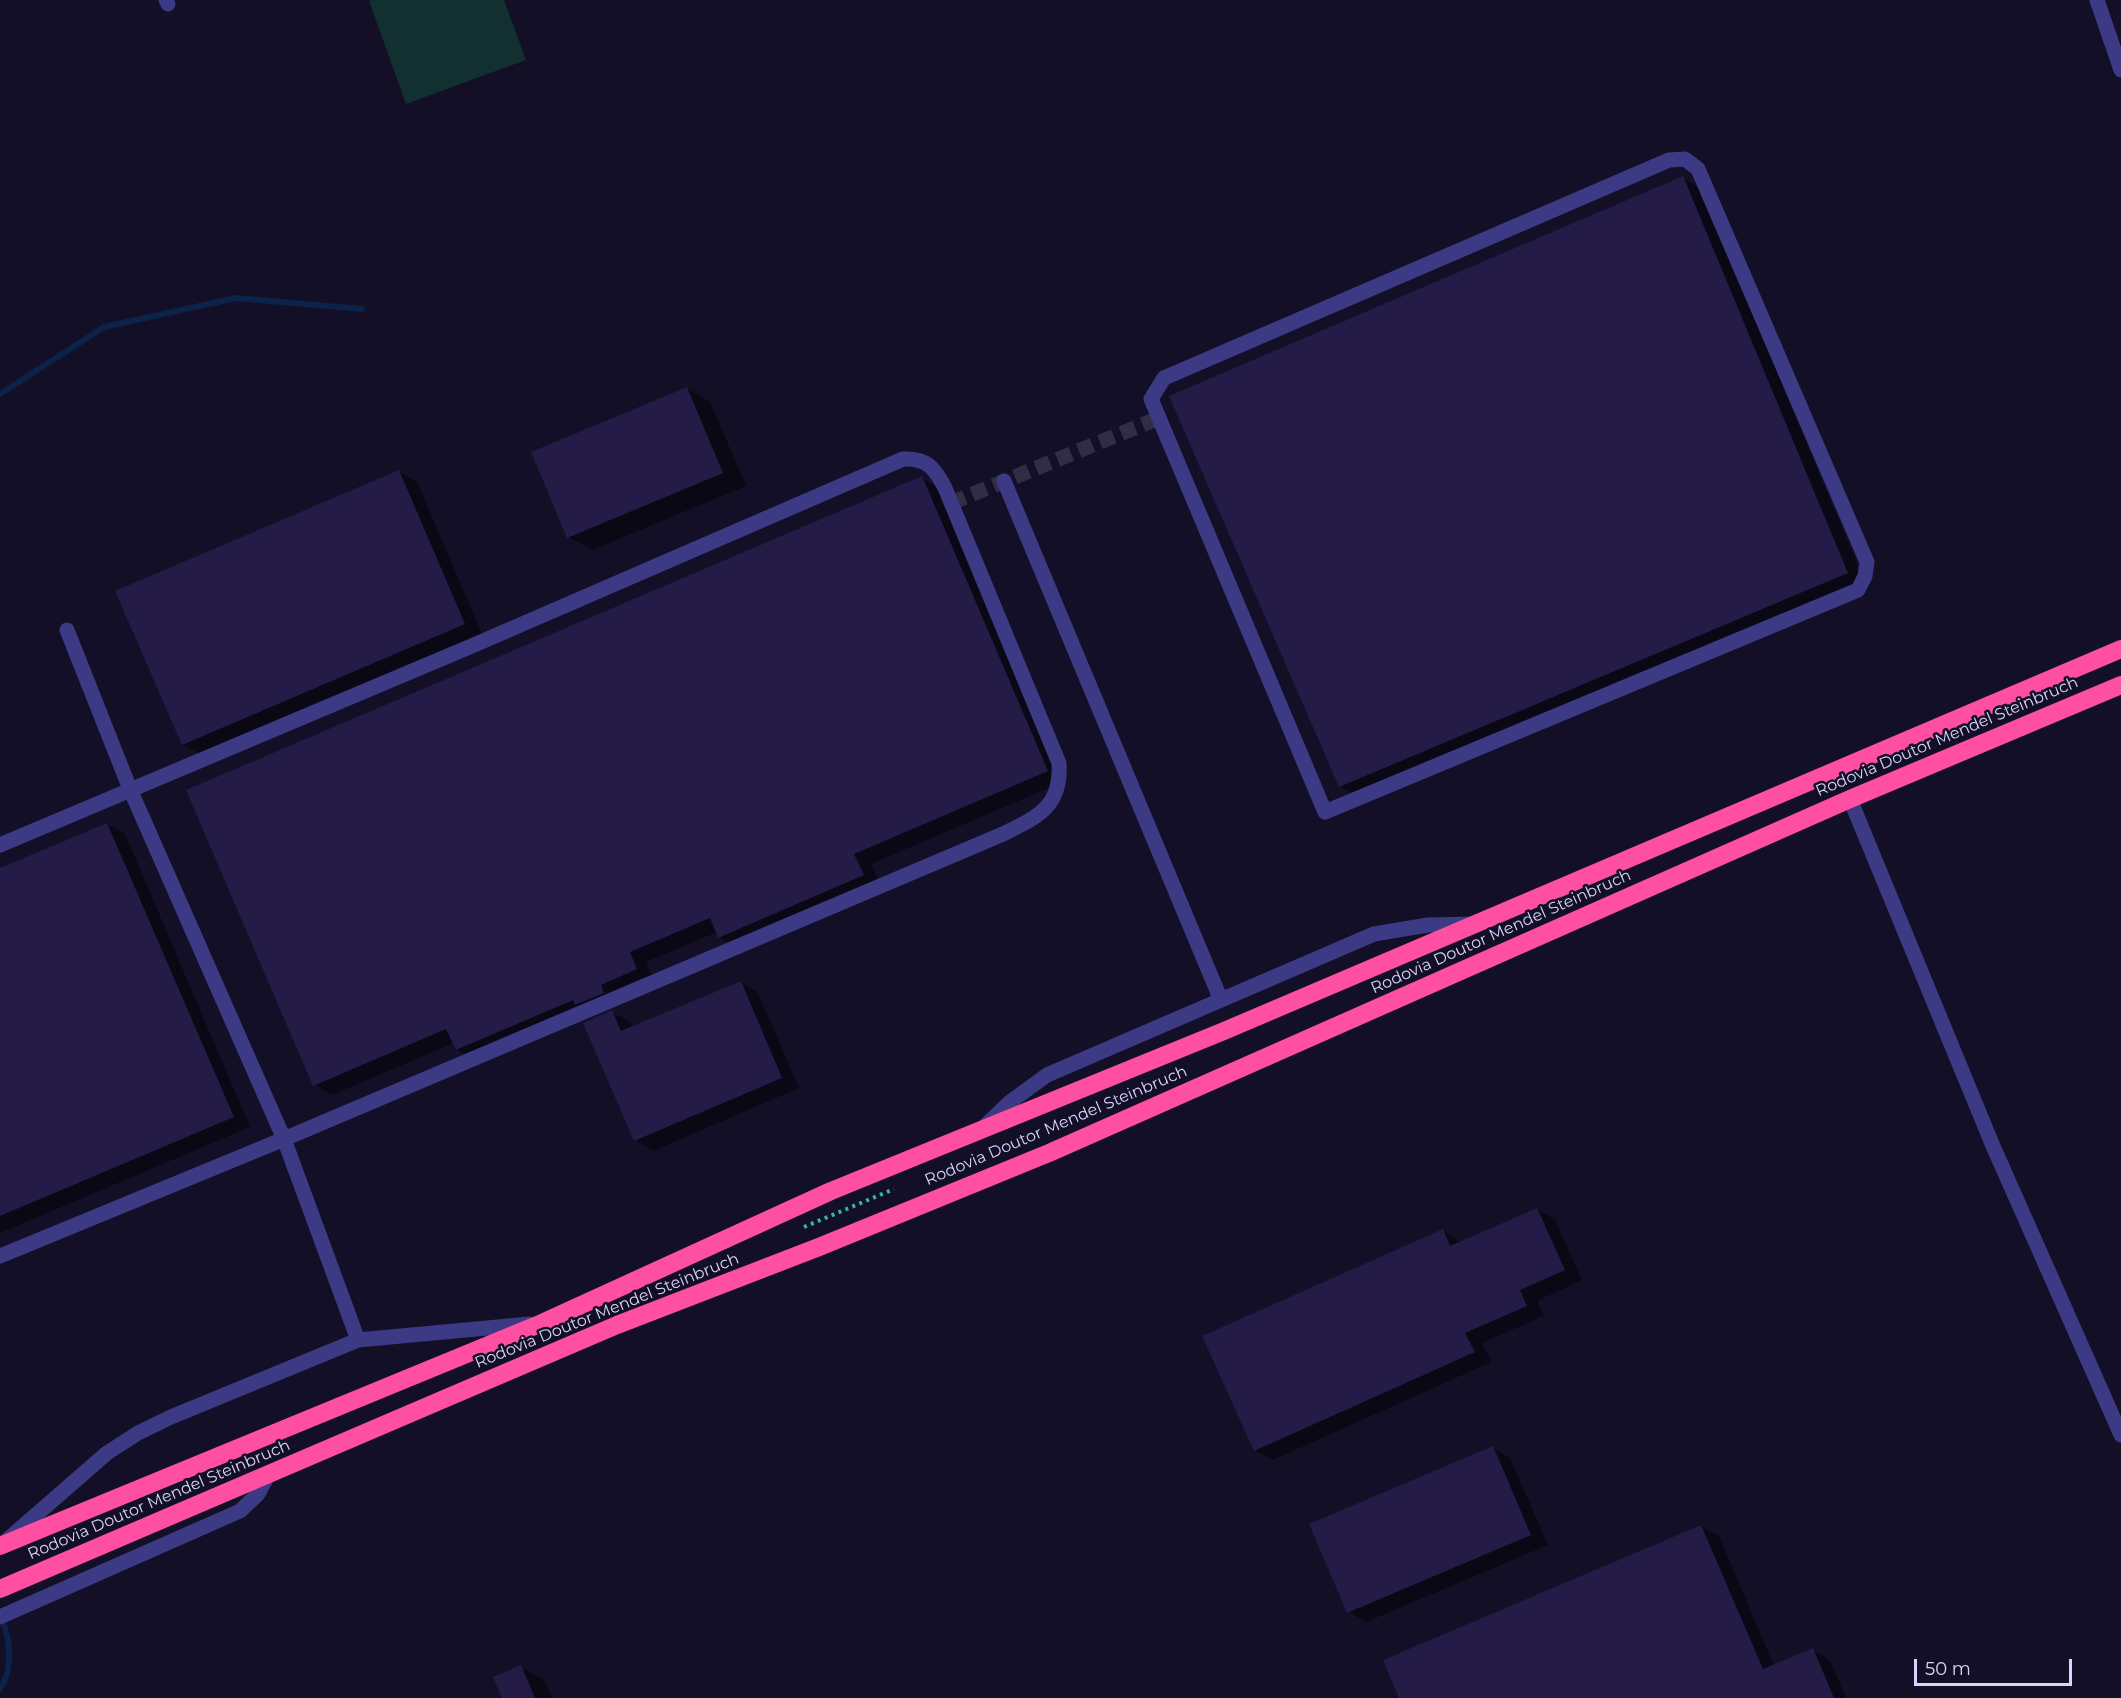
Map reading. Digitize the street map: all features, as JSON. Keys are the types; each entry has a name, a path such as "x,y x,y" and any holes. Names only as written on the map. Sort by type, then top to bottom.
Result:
{"highway":[{"name":"Rodovia Doutor Mendel Steinbruch","path":"1,1546 542,1323 831,1191 1224,1031 2121,648"},
{"name":"Rodovia Doutor Mendel Steinbruch","path":"3,1588 617,1325 819,1247 1049,1153 1850,799 2121,685"}],"street":[{"path":"2097,0 2121,70"},
{"path":"1685,159 1698,169 1866,562 1865,576 1858,590 1325,812 1151,399 1164,378 1669,160 1685,159"},
{"path":"0,845 474,645 903,459 922,460 938,474 1059,763 1059,784 1055,798 1042,812 1003,834 284,1139 0,1256"},
{"path":"1005,481 1221,1000"},
{"path":"67,630 130,789 284,1139 358,1340"},
{"path":"1850,799 1993,1146 2121,1435"},
{"path":"983,1128 1010,1102 1047,1075 1374,934 1428,925 1474,924"},
{"path":"1,1546 107,1453 138,1433 171,1417 358,1340 542,1323"},
{"path":"0,1617 240,1511 258,1494 269,1474"}],"green space":[{"path":"504,0 526,60 406,104 369,1"}],"building":[{"path":"1683,176 1848,573 1339,787 1169,396"},
{"path":"687,387 723,473 567,538 531,452"},
{"path":"399,470 465,624 182,745 115,591"},
{"path":"922,476 1048,771 854,854 864,875 718,938 710,918 630,952 637,969 601,985 604,993 575,1005 573,1000 456,1050 446,1029 313,1086 186,790"},
{"path":"107,823 234,1117 0,1216 0,868"},
{"path":"741,981 782,1078 634,1141 583,1023 612,1010 621,1031"},
{"path":"1537,1208 1565,1270 1520,1290 1527,1306 1465,1333 1475,1352 1254,1451 1202,1336 1443,1229 1450,1246"},
{"path":"1493,1446 1531,1535 1347,1613 1309,1524"},
{"path":"1701,1525 1763,1669 1813,1648 1834,1698 1399,1698 1383,1660"},
{"path":"521,1665 535,1698 502,1698 493,1677"}],"waterway":[{"path":"0,394 104,327 236,298 362,309"},
{"path":"0,1689 9,1663 7,1636 2,1618"}],"tunnel":[{"path":"951,503 1159,418"}]}
